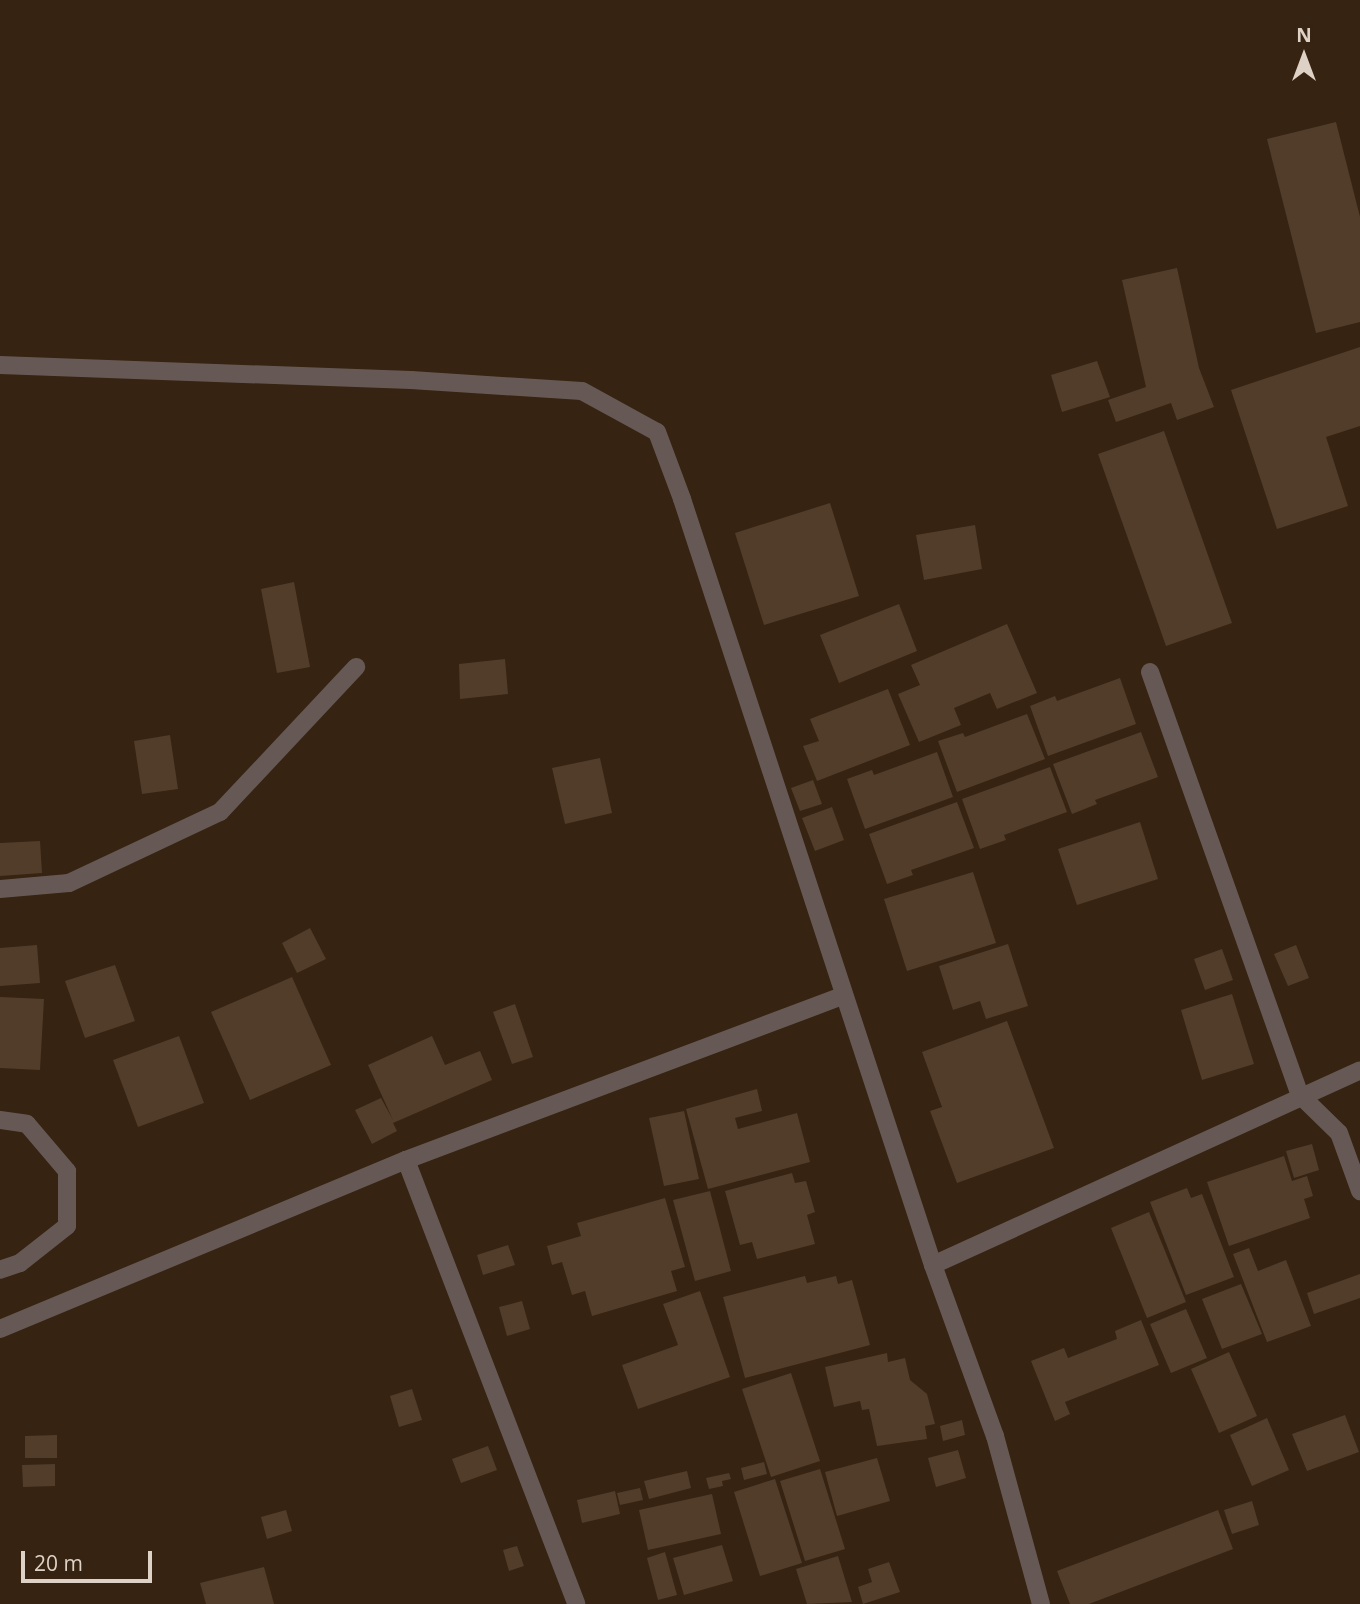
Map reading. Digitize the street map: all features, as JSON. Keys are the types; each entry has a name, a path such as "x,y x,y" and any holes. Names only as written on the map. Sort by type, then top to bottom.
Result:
{"street":[{"path":"0,365 411,380 582,391 657,432 687,512 933,1265 995,1436 1041,1604"},
{"path":"0,889 69,883 220,811 356,667"},
{"path":"1150,672 1300,1095 1339,1133 1360,1191"},
{"path":"0,1329 406,1160 843,996"},
{"path":"933,1265 1300,1095 1360,1070"},
{"path":"0,1121 27,1124 67,1171 67,1226 20,1263 0,1270"},
{"path":"406,1160 576,1604"}],"building":[{"path":"1336,122 1360,217 1360,322 1316,333 1267,139"},
{"path":"1177,268 1199,368 1214,407 1177,420 1171,403 1116,422 1108,400 1146,387 1122,280"},
{"path":"1360,347 1360,426 1326,437 1348,506 1277,529 1231,390"},
{"path":"1097,361 1110,397 1062,412 1051,375"},
{"path":"1164,431 1232,623 1166,646 1098,454"},
{"path":"830,503 859,596 764,625 735,533"},
{"path":"975,525 982,569 924,580 916,535"},
{"path":"294,582 310,667 277,673 261,589"},
{"path":"899,604 917,651 839,683 820,635"},
{"path":"1007,624 1037,693 997,709 990,693 954,708 961,725 919,742 898,694 920,685 911,665"},
{"path":"505,659 508,694 460,699 459,664"},
{"path":"1120,678 1136,724 1048,756 1030,706 1055,696 1057,701"},
{"path":"888,689 910,745 817,781 803,746 819,741 810,719"},
{"path":"1027,714 1045,759 957,792 938,741 963,733 965,737"},
{"path":"1141,732 1158,777 1095,800 1097,804 1072,814 1053,764"},
{"path":"170,735 178,789 142,794 134,741"},
{"path":"937,752 953,797 865,829 847,779 872,770 874,775"},
{"path":"600,758 612,813 565,824 552,768"},
{"path":"1050,767 1067,812 1004,835 1006,840 980,849 962,799"},
{"path":"813,780 822,804 800,811 791,788"},
{"path":"957,802 974,848 911,870 913,875 887,884 869,834"},
{"path":"832,807 844,840 815,851 802,818"},
{"path":"1140,822 1158,879 1077,905 1058,849"},
{"path":"40,841 42,873 0,876 0,843"},
{"path":"973,872 996,943 907,971 884,899"},
{"path":"310,928 326,959 297,973 282,943"},
{"path":"1008,944 1028,1006 986,1019 980,1001 953,1010 939,966"},
{"path":"37,945 40,983 0,986 0,948"},
{"path":"1296,945 1309,978 1288,986 1274,954"},
{"path":"1222,949 1233,980 1205,990 1194,959"},
{"path":"115,965 135,1021 85,1038 65,981"},
{"path":"292,977 331,1065 250,1100 211,1012"},
{"path":"1232,994 1254,1064 1202,1080 1181,1010"},
{"path":"0,997 44,999 40,1070 0,1068"},
{"path":"515,1004 533,1057 512,1064 493,1012"},
{"path":"1007,1021 1054,1148 957,1183 930,1111 942,1107 922,1052"},
{"path":"179,1036 204,1103 138,1127 113,1060"},
{"path":"432,1036 445,1065 480,1051 492,1080 393,1123 397,1131 372,1144 355,1110 381,1098 393,1120 368,1065"},
{"path":"757,1089 762,1111 735,1118 738,1129 797,1113 810,1162 708,1189 686,1109"},
{"path":"684,1111 699,1179 664,1186 649,1118"},
{"path":"1312,1144 1319,1170 1294,1178 1286,1151"},
{"path":"1284,1156 1292,1181 1307,1176 1313,1196 1304,1199 1310,1218 1229,1246 1207,1182"},
{"path":"792,1173 795,1183 806,1181 815,1212 807,1215 815,1244 757,1259 752,1242 740,1245 725,1191"},
{"path":"1187,1188 1191,1198 1202,1194 1234,1277 1186,1295 1150,1202"},
{"path":"710,1191 731,1271 695,1281 673,1200"},
{"path":"665,1198 685,1267 671,1271 677,1291 592,1316 585,1291 572,1295 562,1262 552,1265 547,1246 581,1236 577,1223"},
{"path":"1149,1212 1186,1302 1147,1318 1111,1228"},
{"path":"508,1245 515,1265 483,1275 477,1255"},
{"path":"1249,1248 1258,1271 1286,1260 1311,1326 1267,1342 1233,1254"},
{"path":"1360,1274 1360,1298 1314,1314 1307,1293"},
{"path":"805,1276 807,1283 836,1276 838,1284 852,1280 870,1345 745,1378 723,1297"},
{"path":"1241,1284 1262,1334 1222,1349 1202,1299"},
{"path":"700,1291 730,1377 638,1409 622,1365 678,1345 663,1304"},
{"path":"522,1301 530,1329 507,1336 499,1307"},
{"path":"1186,1309 1207,1358 1171,1373 1150,1324"},
{"path":"1141,1320 1159,1365 1065,1402 1070,1414 1055,1421 1031,1361 1064,1348 1068,1358 1117,1339 1115,1331"},
{"path":"1229,1352 1257,1416 1219,1433 1191,1369"},
{"path":"887,1353 888,1362 905,1358 910,1380 927,1394 935,1424 925,1426 927,1439 877,1446 869,1409 862,1410 860,1401 834,1407 825,1367"},
{"path":"791,1373 820,1461 771,1477 742,1389"},
{"path":"412,1389 422,1420 399,1427 390,1396"},
{"path":"1345,1415 1359,1452 1307,1471 1292,1434"},
{"path":"1267,1418 1289,1470 1252,1486 1230,1435"},
{"path":"962,1420 965,1435 943,1441 940,1426"},
{"path":"57,1435 57,1458 25,1458 25,1436"},
{"path":"488,1446 497,1470 461,1483 452,1459"},
{"path":"958,1450 966,1478 936,1487 928,1458"},
{"path":"877,1458 890,1501 837,1516 825,1472"},
{"path":"764,1462 767,1474 744,1480 741,1468"},
{"path":"55,1464 55,1486 23,1487 22,1465"},
{"path":"820,1469 845,1549 805,1561 780,1481"},
{"path":"687,1471 691,1488 649,1499 644,1481"},
{"path":"729,1473 731,1479 722,1481 723,1486 709,1489 706,1478"},
{"path":"775,1479 802,1563 760,1576 734,1492"},
{"path":"640,1488 643,1500 620,1505 617,1493"},
{"path":"615,1491 620,1514 582,1523 577,1500"},
{"path":"712,1494 721,1534 648,1550 639,1510"},
{"path":"1252,1501 1259,1525 1232,1534 1224,1510"},
{"path":"286,1510 292,1531 267,1539 261,1517"},
{"path":"1218,1510 1233,1549 1089,1604 1070,1604 1057,1571"},
{"path":"722,1545 733,1581 684,1595 673,1558"},
{"path":"517,1546 524,1566 509,1571 503,1550"},
{"path":"665,1552 677,1595 658,1600 647,1558"},
{"path":"838,1556 852,1602 807,1604 796,1569"},
{"path":"889,1562 900,1592 863,1604 858,1587 872,1582 868,1569"},
{"path":"264,1567 274,1604 206,1604 200,1583"}]}
